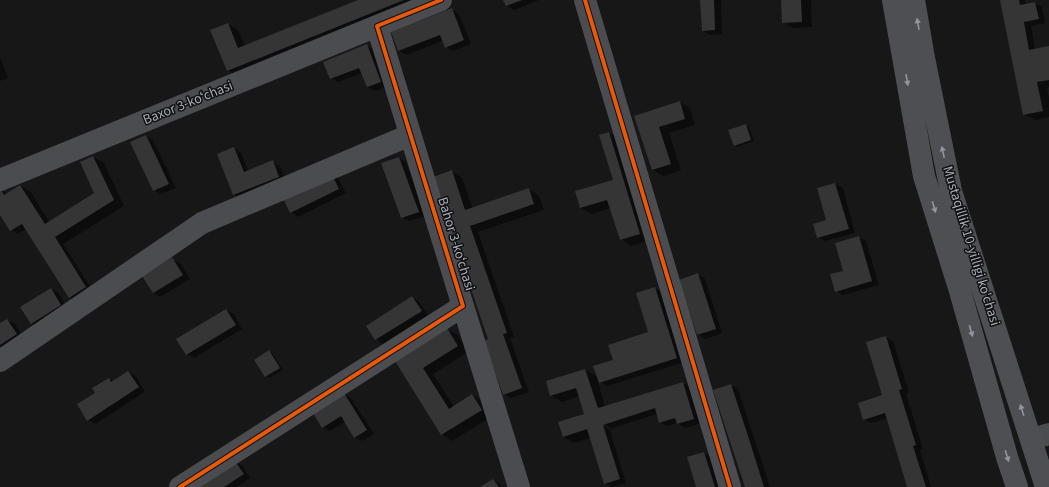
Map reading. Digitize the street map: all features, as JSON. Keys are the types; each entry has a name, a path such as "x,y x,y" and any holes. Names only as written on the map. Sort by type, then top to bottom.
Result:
{"main road":[{"name":"Mustaqillik 10-yilligi ko'chasi","path":"893,0 924,176 960,291 1007,457 1017,487"},
{"name":"Mustaqillik 10-yilligi ko'chasi","path":"914,0 924,58 951,191 1040,436 1046,487"}],"street":[{"path":"377,26 442,0"},
{"path":"585,0 730,487"},
{"name":"Bahor 3-koʻchasi","path":"180,487 463,306 377,26"},
{"name":"Baxor 3-koʻchasi","path":"0,180 377,26"},
{"path":"0,361 202,223 410,135"},
{"path":"463,306 519,487"}],"building":[{"path":"358,0 404,0 227,71 210,30 228,23 238,48"},
{"path":"503,0 522,0 506,6"},
{"path":"700,0 714,0 715,30 702,31"},
{"path":"781,0 801,0 802,22 782,23"},
{"path":"1000,0 1019,0 1020,5 1035,2 1039,19 1024,22 1029,50 1049,46 1049,80 1037,82 1043,111 1023,115"},
{"path":"452,8 464,40 445,48 440,35 398,51 391,32"},
{"path":"367,44 381,82 367,87 359,68 330,79 323,62"},
{"path":"680,101 685,119 659,127 671,164 652,170 634,116"},
{"path":"746,124 751,140 734,146 728,130"},
{"path":"609,132 640,234 620,240 607,200 580,208 575,191 613,180 599,135"},
{"path":"146,135 169,184 153,191 130,142"},
{"path":"234,147 244,172 273,160 279,177 233,195 217,154"},
{"path":"93,156 114,200 55,237 86,287 69,298 22,224 10,231 0,215 0,189 4,195 20,185 45,224 94,193 80,162"},
{"path":"399,157 419,212 401,218 381,163"},
{"path":"452,170 465,210 529,188 534,204 470,226 507,333 503,334 522,388 503,395 484,341 488,339 433,177"},
{"path":"331,173 339,189 290,213 282,196"},
{"path":"835,183 849,229 817,238 813,224 826,220 817,188"},
{"path":"859,236 872,281 835,292 830,274 843,271 835,243"},
{"path":"172,257 183,275 153,293 142,276"},
{"path":"698,273 716,329 697,335 679,280"},
{"path":"655,287 677,358 599,383 593,366 613,360 608,345 648,332 636,293"},
{"path":"51,288 61,305 31,324 20,307"},
{"path":"412,296 422,311 375,340 366,326"},
{"path":"226,309 236,325 186,355 176,339"},
{"path":"7,319 17,334 0,345 0,323"},
{"path":"447,328 458,346 423,368 449,409 472,394 482,410 441,435 395,361"},
{"path":"886,336 902,389 899,390 916,445 913,446 926,487 907,487 885,413 863,420 858,403 882,395 866,342"},
{"path":"269,350 280,368 265,377 254,360"},
{"path":"585,369 598,408 683,382 694,419 677,424 675,418 659,423 655,408 603,425 620,479 604,484 587,429 563,437 558,422 584,414 576,388 550,396 546,381"},
{"path":"128,371 139,387 87,421 77,404 95,393 92,388 109,378 111,382"},
{"path":"731,384 764,487 745,487 713,390"},
{"path":"344,393 367,430 354,438 341,416 322,428 313,413"},
{"path":"704,452 715,487 696,487 687,457"},
{"path":"235,461 244,474 224,487 199,487"},
{"path":"493,479 499,487 480,487"}],"cycle path":[{"path":"180,487 463,306 377,26 441,0"},
{"path":"585,0 730,487"}]}
